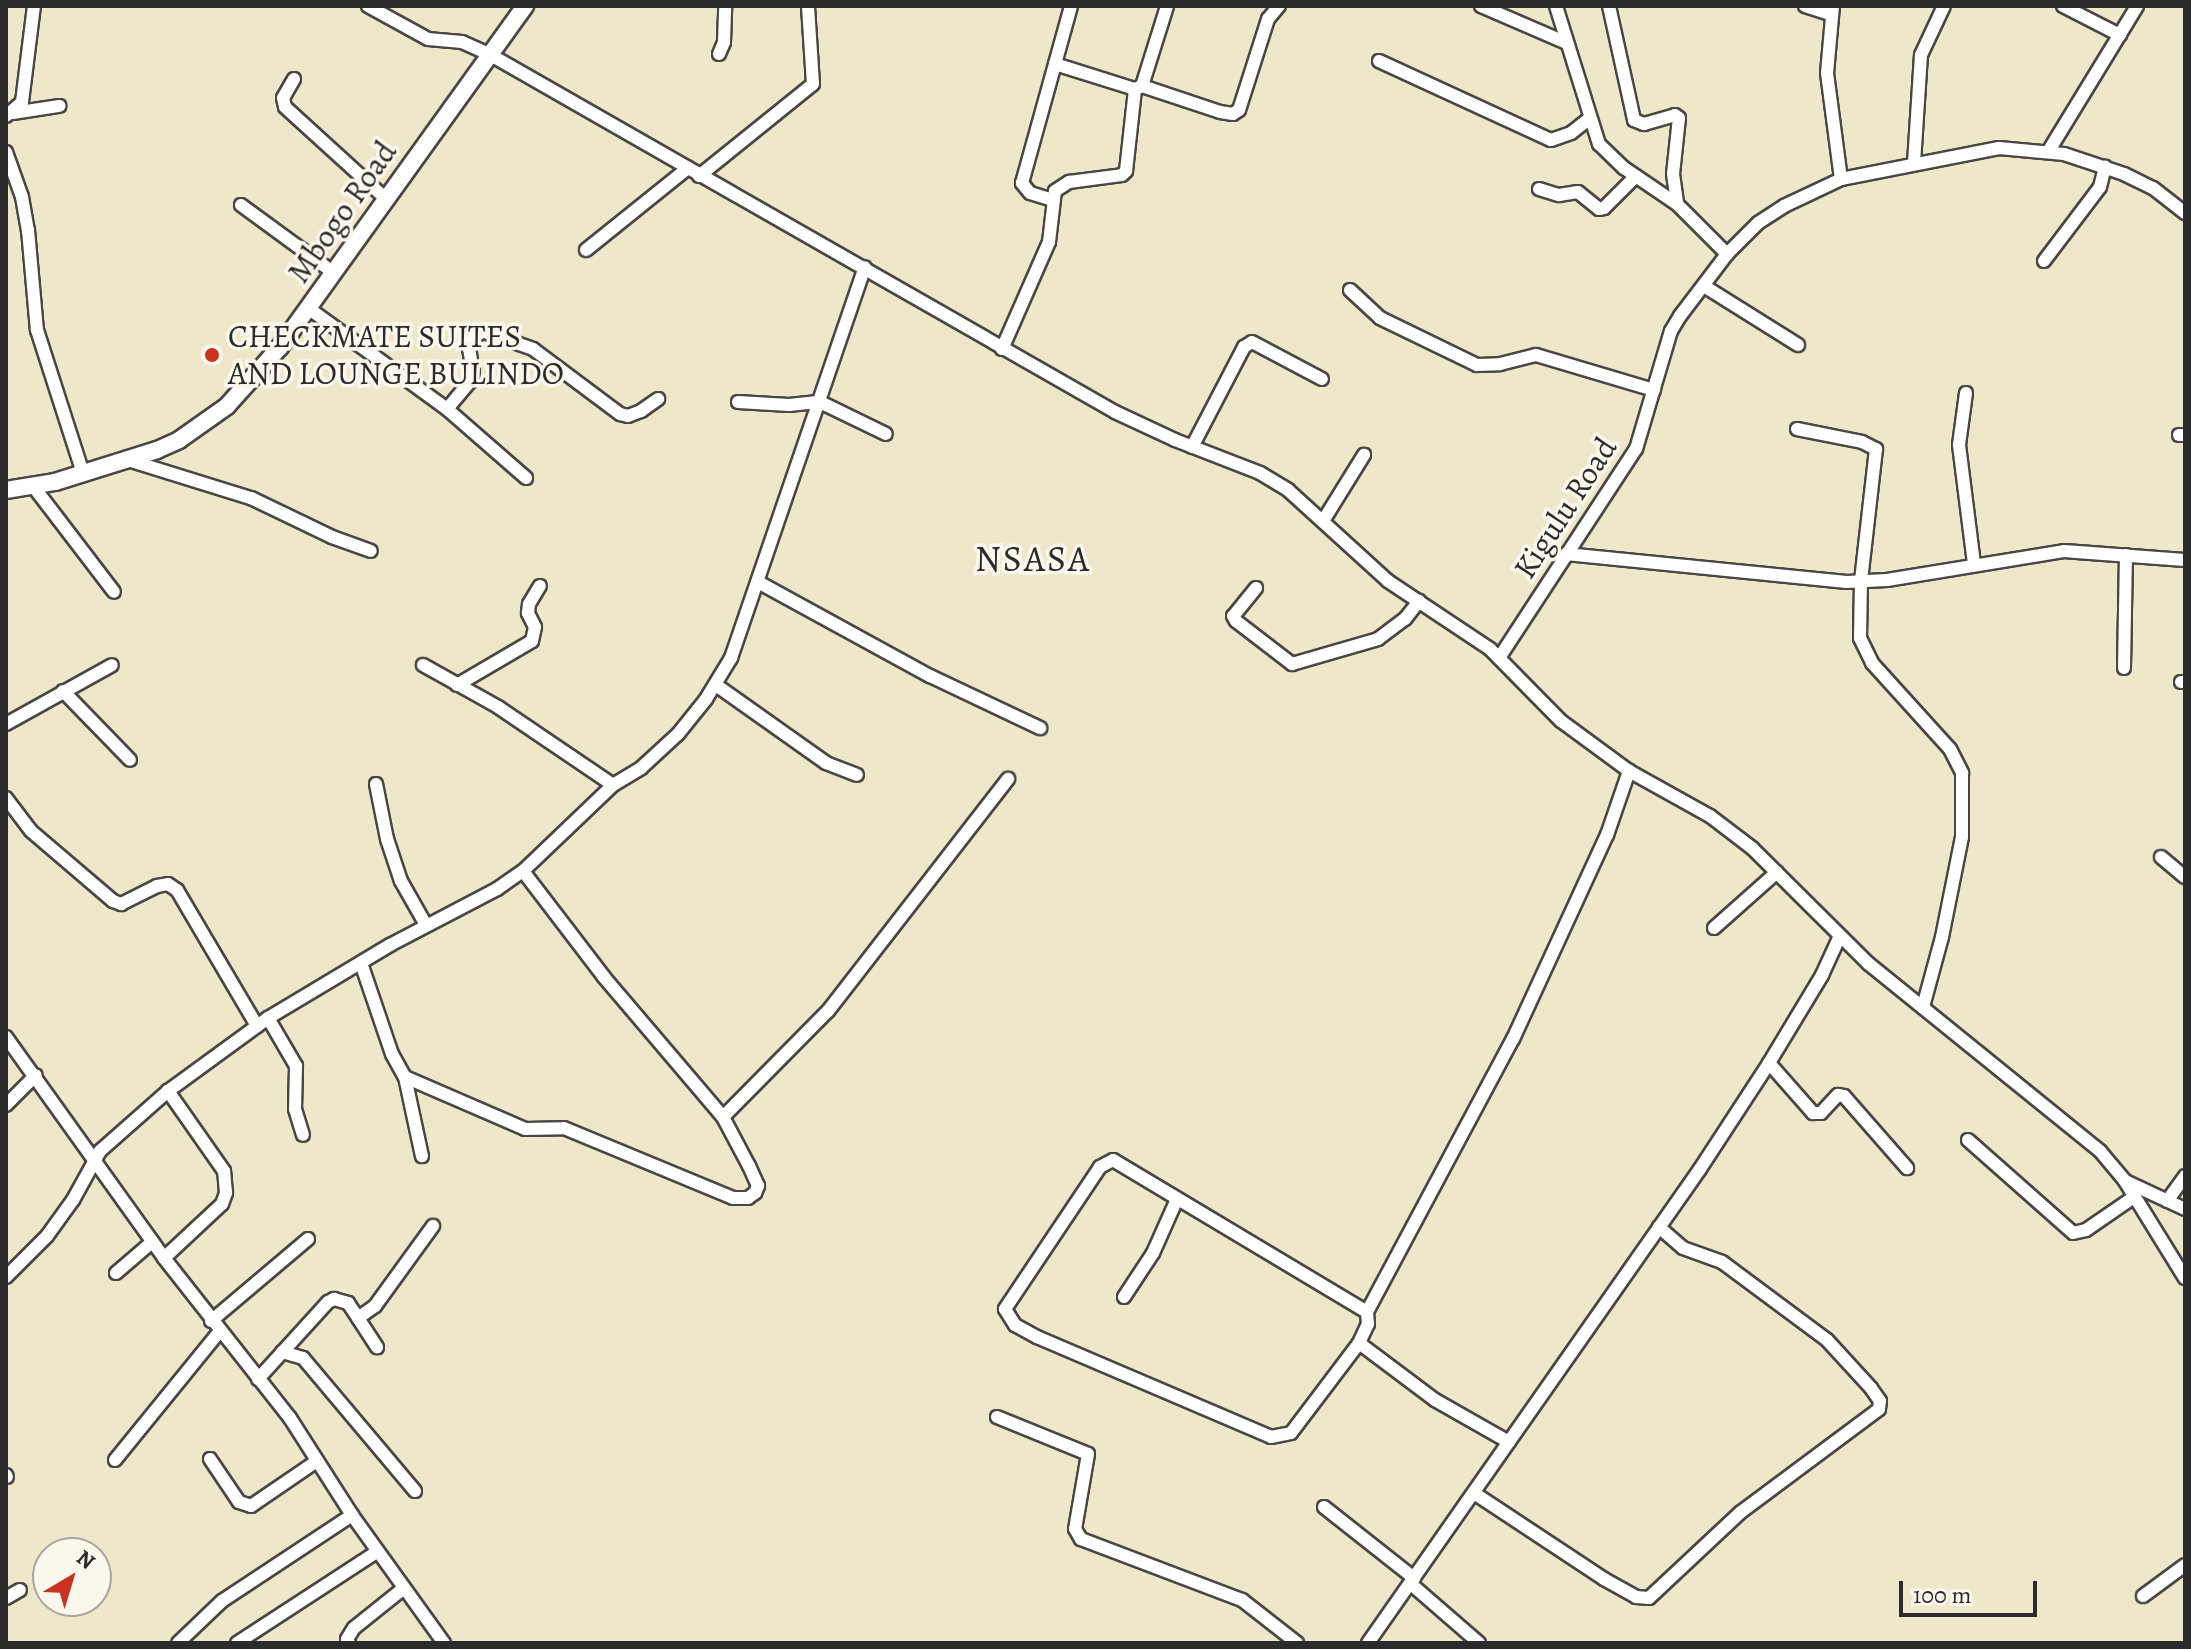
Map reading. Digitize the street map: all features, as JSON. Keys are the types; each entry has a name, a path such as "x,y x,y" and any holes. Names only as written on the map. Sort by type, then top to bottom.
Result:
{"main road":[{"name":"Mbogo Road","path":"6,490 33,486 128,460 179,440 227,406 280,347 525,6"}],"street":[{"path":"10,115 22,102 34,6"},
{"path":"368,6 428,39 462,42 489,54 1115,412 1273,481 1323,521 1373,570 1476,637 1561,721 1629,771 1728,828 1777,872 1839,938 2100,1151 2125,1181 2185,1278"},
{"path":"719,54 724,42 725,6"},
{"path":"586,250 813,84 808,6"},
{"path":"1002,349 1049,242 1054,218 1053,200 1061,184 1122,175 1126,171 1138,88 1167,6"},
{"path":"1055,64 1233,114 1239,110 1268,19 1279,6"},
{"path":"1481,6 1567,43"},
{"path":"1556,6 1599,144 1636,176 1677,204 1727,254"},
{"path":"1609,6 1634,120 1644,124 1675,115 1681,122 1673,174 1677,204"},
{"path":"1805,6 1832,10 1827,73 1841,179"},
{"path":"1914,163 1921,55 1944,6"},
{"path":"2063,6 2120,35"},
{"path":"2048,152 2137,6"},
{"path":"1053,200 1030,193 1022,183 1069,7"},
{"path":"1379,61 1551,140 1571,133 1589,119"},
{"path":"294,79 283,98 285,107 385,198"},
{"path":"10,115 59,106"},
{"name":"Kigulu Road","path":"1499,658 1628,463 1671,331 1691,299 1727,254 1758,223 1784,206 1841,179 1999,148 2048,152 2105,167 2153,188 2185,213"},
{"path":"6,152 22,197 28,230 37,330 83,473"},
{"path":"2044,261 2100,187 2105,167"},
{"path":"1539,189 1559,195 1578,192 1599,209 1604,208 1636,176"},
{"path":"241,205 334,273"},
{"path":"6,1277 47,1236 84,1182 93,1159 168,1091 263,1022 426,925 497,889 523,871 613,785 641,768 678,734 716,685 731,658 865,267"},
{"path":"1704,286 1798,345"},
{"path":"1350,290 1380,318 1477,365 1500,364 1536,355 1654,390"},
{"path":"308,308 447,409 526,478"},
{"path":"447,409 470,382 473,373 469,349 472,340 482,331 533,349 620,414 628,416 641,411 658,399"},
{"path":"1192,447 1244,347 1252,342 1322,379"},
{"path":"1966,393 1959,445 1974,564"},
{"path":"738,402 789,405 820,402 886,434"},
{"path":"1797,429 1862,442 1876,449 1858,626 1864,651 1950,749 1962,773 1962,837 1942,937 1923,1007"},
{"path":"1323,521 1364,455"},
{"path":"128,460 251,498 332,537 371,551"},
{"path":"33,486 114,592"},
{"path":"1566,554 1829,582 1887,580 2064,551 2185,560"},
{"path":"2124,668 2126,555"},
{"path":"1536,575 1550,579"},
{"path":"758,582 930,676 1040,728"},
{"path":"457,685 532,641 535,627 528,613 529,604 540,586"},
{"path":"1256,588 1233,616 1292,664 1378,639 1405,619 1419,601"},
{"path":"6,724 112,665"},
{"path":"423,665 552,741 613,785"},
{"path":"716,685 826,763 857,775"},
{"path":"63,691 130,760"},
{"path":"1367,1312 1113,1160 1106,1161 1007,1304 1007,1315 1015,1325 1037,1337 1271,1437 1291,1433 1359,1343 1368,1324 1367,1312 1513,1039 1607,835 1629,771"},
{"path":"723,1117 837,1000 1008,779"},
{"path":"376,784 387,839 401,881 426,925"},
{"path":"6,798 31,831 113,901 121,904 157,886 168,884 177,890 263,1022 296,1066 295,1109 303,1135"},
{"path":"2161,857 2185,877"},
{"path":"405,1077 525,1129 564,1128 733,1198 748,1198 758,1186 723,1117 604,977 523,871"},
{"path":"1714,928 1777,872"},
{"path":"1368,1643 1659,1227 1769,1063 1822,975 1839,938"},
{"path":"361,963 392,1054 405,1077 422,1156"},
{"path":"6,1037 152,1242 290,1418 352,1515 444,1643"},
{"path":"1769,1063 1813,1113 1821,1113 1838,1095 1844,1096 1907,1168"},
{"path":"6,1105 36,1075"},
{"path":"164,1258 222,1204 226,1193 224,1171 168,1091"},
{"path":"1968,1140 2073,1233 2086,1230 2134,1197"},
{"path":"2167,1201 2185,1176"},
{"path":"2125,1181 2185,1209"},
{"path":"1124,1297 1153,1253 1177,1199"},
{"path":"358,1318 375,1306 433,1226"},
{"path":"1474,1493 1604,1579 1636,1597 1649,1598 1741,1512 1879,1409 1880,1401 1871,1388 1827,1340 1722,1262 1683,1248 1659,1227"},
{"path":"115,1460 216,1326 308,1239"},
{"path":"116,1273 152,1242"},
{"path":"258,1379 334,1299 348,1303 377,1347"},
{"path":"1359,1343 1435,1400 1509,1442"},
{"path":"282,1352 303,1358 415,1491"},
{"path":"997,1417 1088,1454 1075,1529 1081,1539 1242,1600 1297,1643"},
{"path":"210,1459 239,1502 251,1506 317,1461"},
{"path":"1324,1507 1412,1581 1479,1643"},
{"path":"178,1643 222,1601 352,1515"},
{"path":"237,1643 378,1551"},
{"path":"2143,1596 2185,1565"},
{"path":"349,1643 347,1639 354,1628 404,1588"},
{"path":"6,1598 20,1590"}],"place":[{"name":"CHECKMATE SUITES AND LOUNGE BULINDO","path":"212,355"}],"district":[{"name":"NSASA","path":"1033,559"}]}
